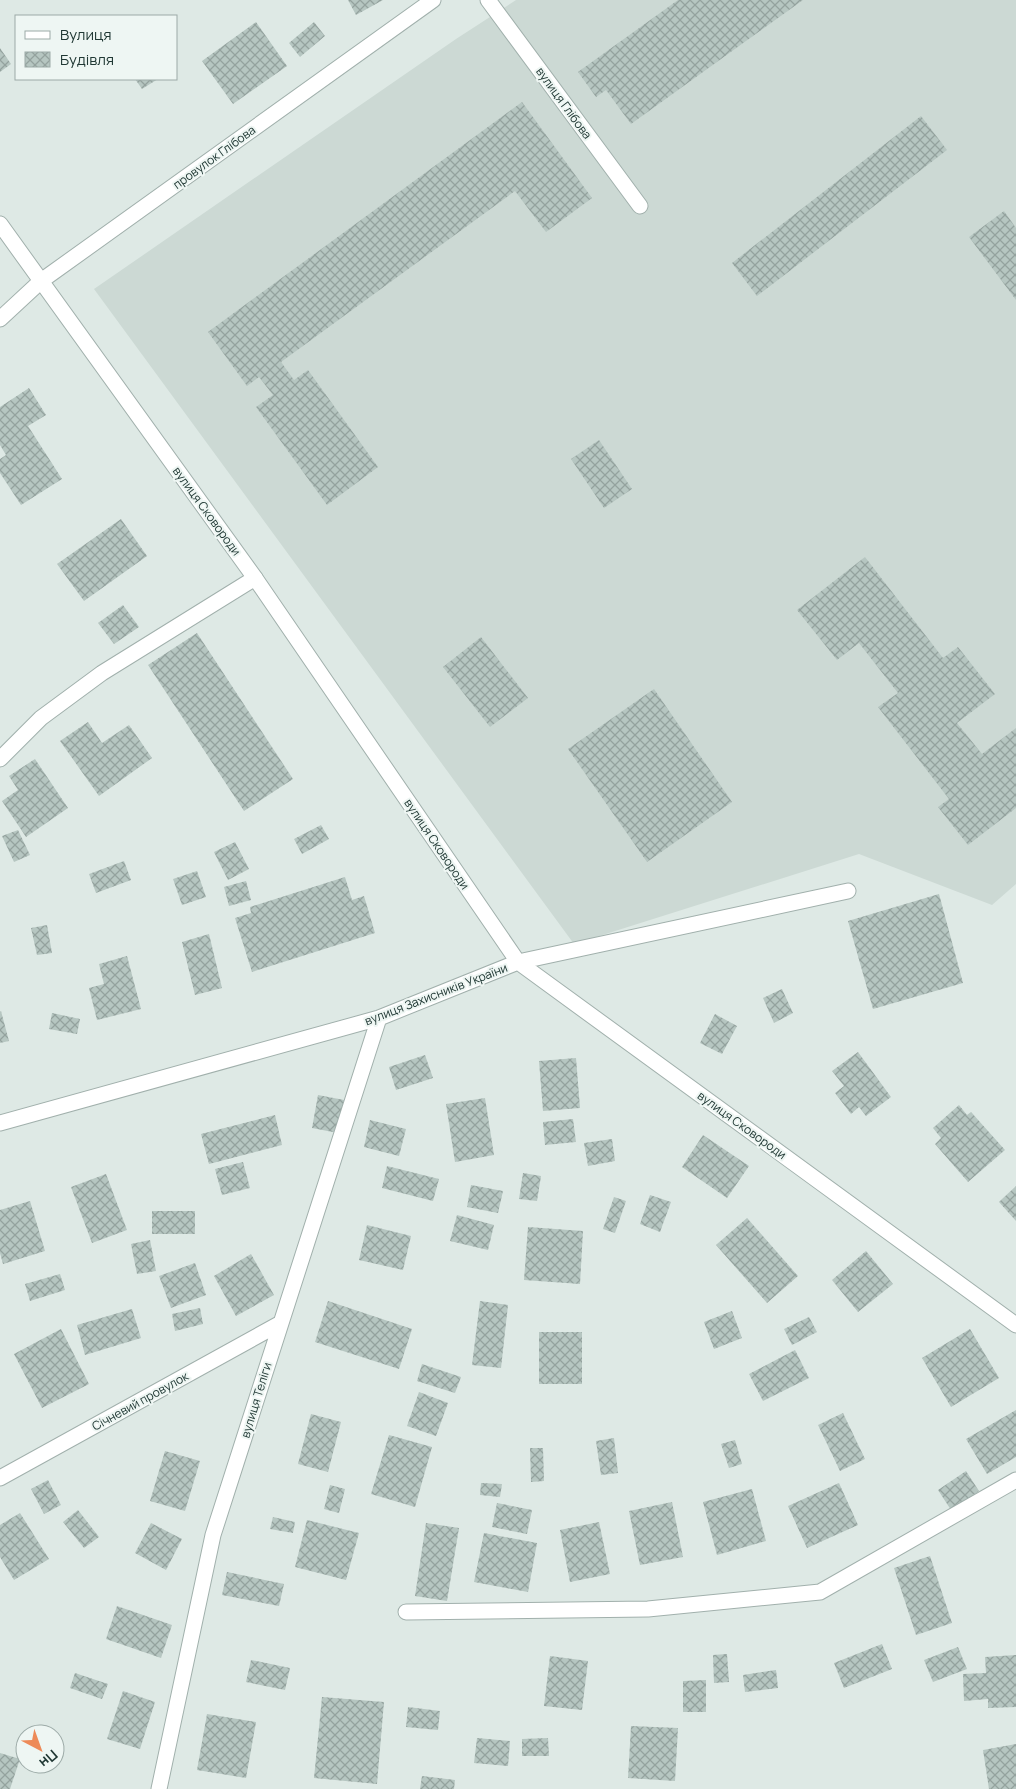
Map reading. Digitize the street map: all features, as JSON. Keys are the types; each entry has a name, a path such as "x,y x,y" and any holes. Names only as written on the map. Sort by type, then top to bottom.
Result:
{"street":[{"name":"провулок Глібова","path":"0,319 41,281 432,0"},
{"name":"вулиця Глібова","path":"488,0 640,206"},
{"name":"вулиця Сковороди","path":"0,224 255,578 518,962 1016,1325"},
{"path":"0,759 41,718 102,673 255,578"},
{"name":"вулиця Захисників України","path":"0,1123 379,1018 518,962 848,891"},
{"name":"вулиця Теліги","path":"159,1789 213,1535 279,1324 379,1018"},
{"name":"Січневий провулок","path":"0,1478 279,1324"},
{"path":"406,1612 648,1609 820,1592 1016,1480"}],"shaded area":[{"path":"516,0 1016,0 1016,884 992,905 859,854 574,944 94,289 456,39"}],"building":[{"path":"348,0 383,0 356,15"},
{"path":"678,0 803,0 631,124 606,90 596,97 578,72"},
{"path":"256,22 287,66 233,104 202,61"},
{"path":"314,22 325,36 300,57 289,43"},
{"path":"0,48 11,64 0,72"},
{"path":"136,80 156,80 142,89"},
{"path":"522,102 592,198 546,232 515,191 281,362 294,380 308,370 378,467 327,505 256,407 273,395 259,377 247,386 208,332"},
{"path":"921,116 947,150 757,296 732,263"},
{"path":"1004,211 1016,228 1016,300 969,237"},
{"path":"29,388 46,415 28,426 62,479 21,505 0,473 0,459 6,455 0,445 0,407"},
{"path":"599,440 632,489 604,508 571,459"},
{"path":"121,519 147,556 84,601 57,564"},
{"path":"865,557 943,658 958,647 995,694 957,723 982,754 1016,728 1016,808 968,845 938,807 949,799 878,707 898,693 859,643 837,660 797,610"},
{"path":"123,605 139,627 114,644 98,623"},
{"path":"197,633 293,779 244,811 148,665"},
{"path":"481,637 528,698 490,727 443,667"},
{"path":"654,689 732,802 647,862 568,749"},
{"path":"88,722 102,743 129,725 152,758 99,796 60,741"},
{"path":"35,759 68,808 26,837 2,801 18,790 9,776"},
{"path":"321,825 329,839 302,854 294,839"},
{"path":"18,830 30,855 14,862 2,836"},
{"path":"235,842 249,869 228,880 214,852"},
{"path":"124,861 131,880 96,893 89,874"},
{"path":"197,871 206,897 182,905 173,879"},
{"path":"345,877 352,900 364,896 375,933 252,972 235,918 251,913 250,907"},
{"path":"246,881 251,900 229,906 224,887"},
{"path":"939,894 963,983 873,1009 848,921"},
{"path":"47,925 52,953 37,955 31,928"},
{"path":"209,934 222,988 195,995 182,942"},
{"path":"127,956 141,1009 97,1020 89,988 104,984 99,964"},
{"path":"782,989 793,1013 774,1023 763,998"},
{"path":"0,1012 9,1041 0,1043"},
{"path":"52,1013 80,1019 77,1034 49,1029"},
{"path":"715,1014 737,1026 722,1054 700,1043"},
{"path":"858,1052 891,1097 866,1116 859,1107 851,1114 835,1093 844,1086 832,1071"},
{"path":"425,1055 433,1078 396,1090 389,1067"},
{"path":"576,1058 580,1108 543,1111 539,1061"},
{"path":"318,1095 344,1100 338,1133 312,1128"},
{"path":"485,1098 494,1155 455,1162 446,1104"},
{"path":"959,1105 967,1115 971,1112 1005,1150 968,1182 935,1144 941,1138 933,1128"},
{"path":"275,1115 282,1145 209,1164 201,1134"},
{"path":"573,1119 576,1142 545,1145 543,1122"},
{"path":"370,1120 406,1129 399,1156 364,1147"},
{"path":"703,1135 749,1166 727,1198 682,1167"},
{"path":"612,1139 615,1161 588,1166 584,1143"},
{"path":"243,1162 250,1188 222,1195 215,1169"},
{"path":"387,1166 439,1179 433,1201 382,1188"},
{"path":"523,1173 541,1176 537,1201 519,1199"},
{"path":"106,1174 127,1230 92,1243 71,1187"},
{"path":"471,1185 503,1191 498,1213 467,1207"},
{"path":"1016,1186 1016,1221 999,1202"},
{"path":"650,1195 671,1202 660,1232 640,1224"},
{"path":"614,1197 626,1201 615,1233 603,1229"},
{"path":"30,1201 45,1251 3,1264 0,1253 0,1210"},
{"path":"152,1211 195,1211 195,1234 152,1234"},
{"path":"457,1215 494,1225 488,1250 450,1241"},
{"path":"747,1218 798,1276 767,1303 716,1245"},
{"path":"367,1225 411,1236 403,1270 359,1260"},
{"path":"528,1227 583,1231 580,1284 524,1280"},
{"path":"150,1240 156,1271 137,1274 131,1244"},
{"path":"866,1251 893,1284 858,1312 832,1280"},
{"path":"251,1254 274,1295 236,1316 214,1276"},
{"path":"195,1263 206,1295 171,1308 159,1276"},
{"path":"60,1274 65,1290 30,1301 25,1284"},
{"path":"328,1301 412,1329 399,1369 315,1342"},
{"path":"480,1301 508,1305 501,1368 472,1365"},
{"path":"200,1308 203,1324 175,1331 172,1314"},
{"path":"132,1309 141,1338 85,1355 77,1325"},
{"path":"732,1311 742,1338 714,1349 704,1322"},
{"path":"809,1317 817,1332 792,1345 784,1329"},
{"path":"61,1329 89,1384 42,1408 14,1354"},
{"path":"970,1329 999,1378 951,1407 922,1358"},
{"path":"539,1332 582,1332 582,1384 539,1384"},
{"path":"795,1350 809,1378 763,1401 749,1374"},
{"path":"422,1364 461,1377 455,1393 417,1381"},
{"path":"419,1392 448,1403 436,1436 407,1426"},
{"path":"1016,1410 1016,1457 987,1474 966,1439"},
{"path":"843,1413 865,1459 840,1471 818,1425"},
{"path":"311,1414 341,1422 328,1472 298,1464"},
{"path":"389,1435 432,1447 415,1507 371,1494"},
{"path":"614,1438 618,1473 601,1475 596,1441"},
{"path":"735,1440 742,1464 729,1468 721,1444"},
{"path":"530,1448 543,1448 544,1481 531,1482"},
{"path":"165,1451 200,1461 185,1511 150,1501"},
{"path":"966,1471 979,1491 951,1510 938,1490"},
{"path":"48,1480 61,1505 44,1514 31,1489"},
{"path":"481,1483 502,1484 500,1497 480,1495"},
{"path":"839,1483 858,1525 807,1548 788,1506"},
{"path":"330,1485 345,1489 339,1513 324,1509"},
{"path":"752,1489 766,1541 717,1555 703,1502"},
{"path":"672,1502 683,1557 640,1565 629,1511"},
{"path":"497,1503 532,1510 527,1534 492,1527"},
{"path":"78,1510 99,1537 84,1548 63,1522"},
{"path":"20,1513 49,1559 14,1580 0,1557 0,1525"},
{"path":"273,1517 295,1522 293,1533 270,1529"},
{"path":"307,1520 359,1533 346,1580 295,1567"},
{"path":"599,1522 610,1574 570,1582 560,1530"},
{"path":"151,1523 182,1539 166,1570 135,1553"},
{"path":"426,1523 459,1528 447,1601 415,1596"},
{"path":"484,1533 537,1543 528,1592 474,1582"},
{"path":"930,1556 952,1623 916,1635 894,1568"},
{"path":"227,1572 284,1584 279,1606 222,1595"},
{"path":"117,1606 172,1625 161,1658 106,1639"},
{"path":"882,1644 892,1669 844,1688 834,1663"},
{"path":"958,1647 967,1669 933,1682 924,1660"},
{"path":"727,1654 729,1682 714,1683 713,1655"},
{"path":"1016,1655 1016,1707 988,1708 988,1699 964,1701 963,1674 986,1673 985,1657"},
{"path":"550,1656 588,1661 582,1710 544,1706"},
{"path":"251,1660 290,1668 285,1690 246,1682"},
{"path":"776,1670 778,1688 745,1692 743,1675"},
{"path":"75,1673 108,1684 102,1699 70,1688"},
{"path":"706,1680 706,1712 683,1712 683,1681"},
{"path":"123,1691 155,1702 140,1749 107,1739"},
{"path":"322,1697 384,1702 377,1784 314,1778"},
{"path":"408,1707 440,1711 438,1730 406,1727"},
{"path":"207,1714 256,1722 246,1778 197,1770"},
{"path":"631,1726 678,1728 675,1781 628,1778"},
{"path":"477,1738 510,1741 508,1766 474,1763"},
{"path":"548,1738 549,1756 522,1756 522,1739"},
{"path":"1016,1744 1016,1789 989,1789 983,1750"},
{"path":"0,1753 15,1758 15,1774 10,1789 0,1789"},
{"path":"422,1776 455,1780 454,1789 420,1789"}]}
